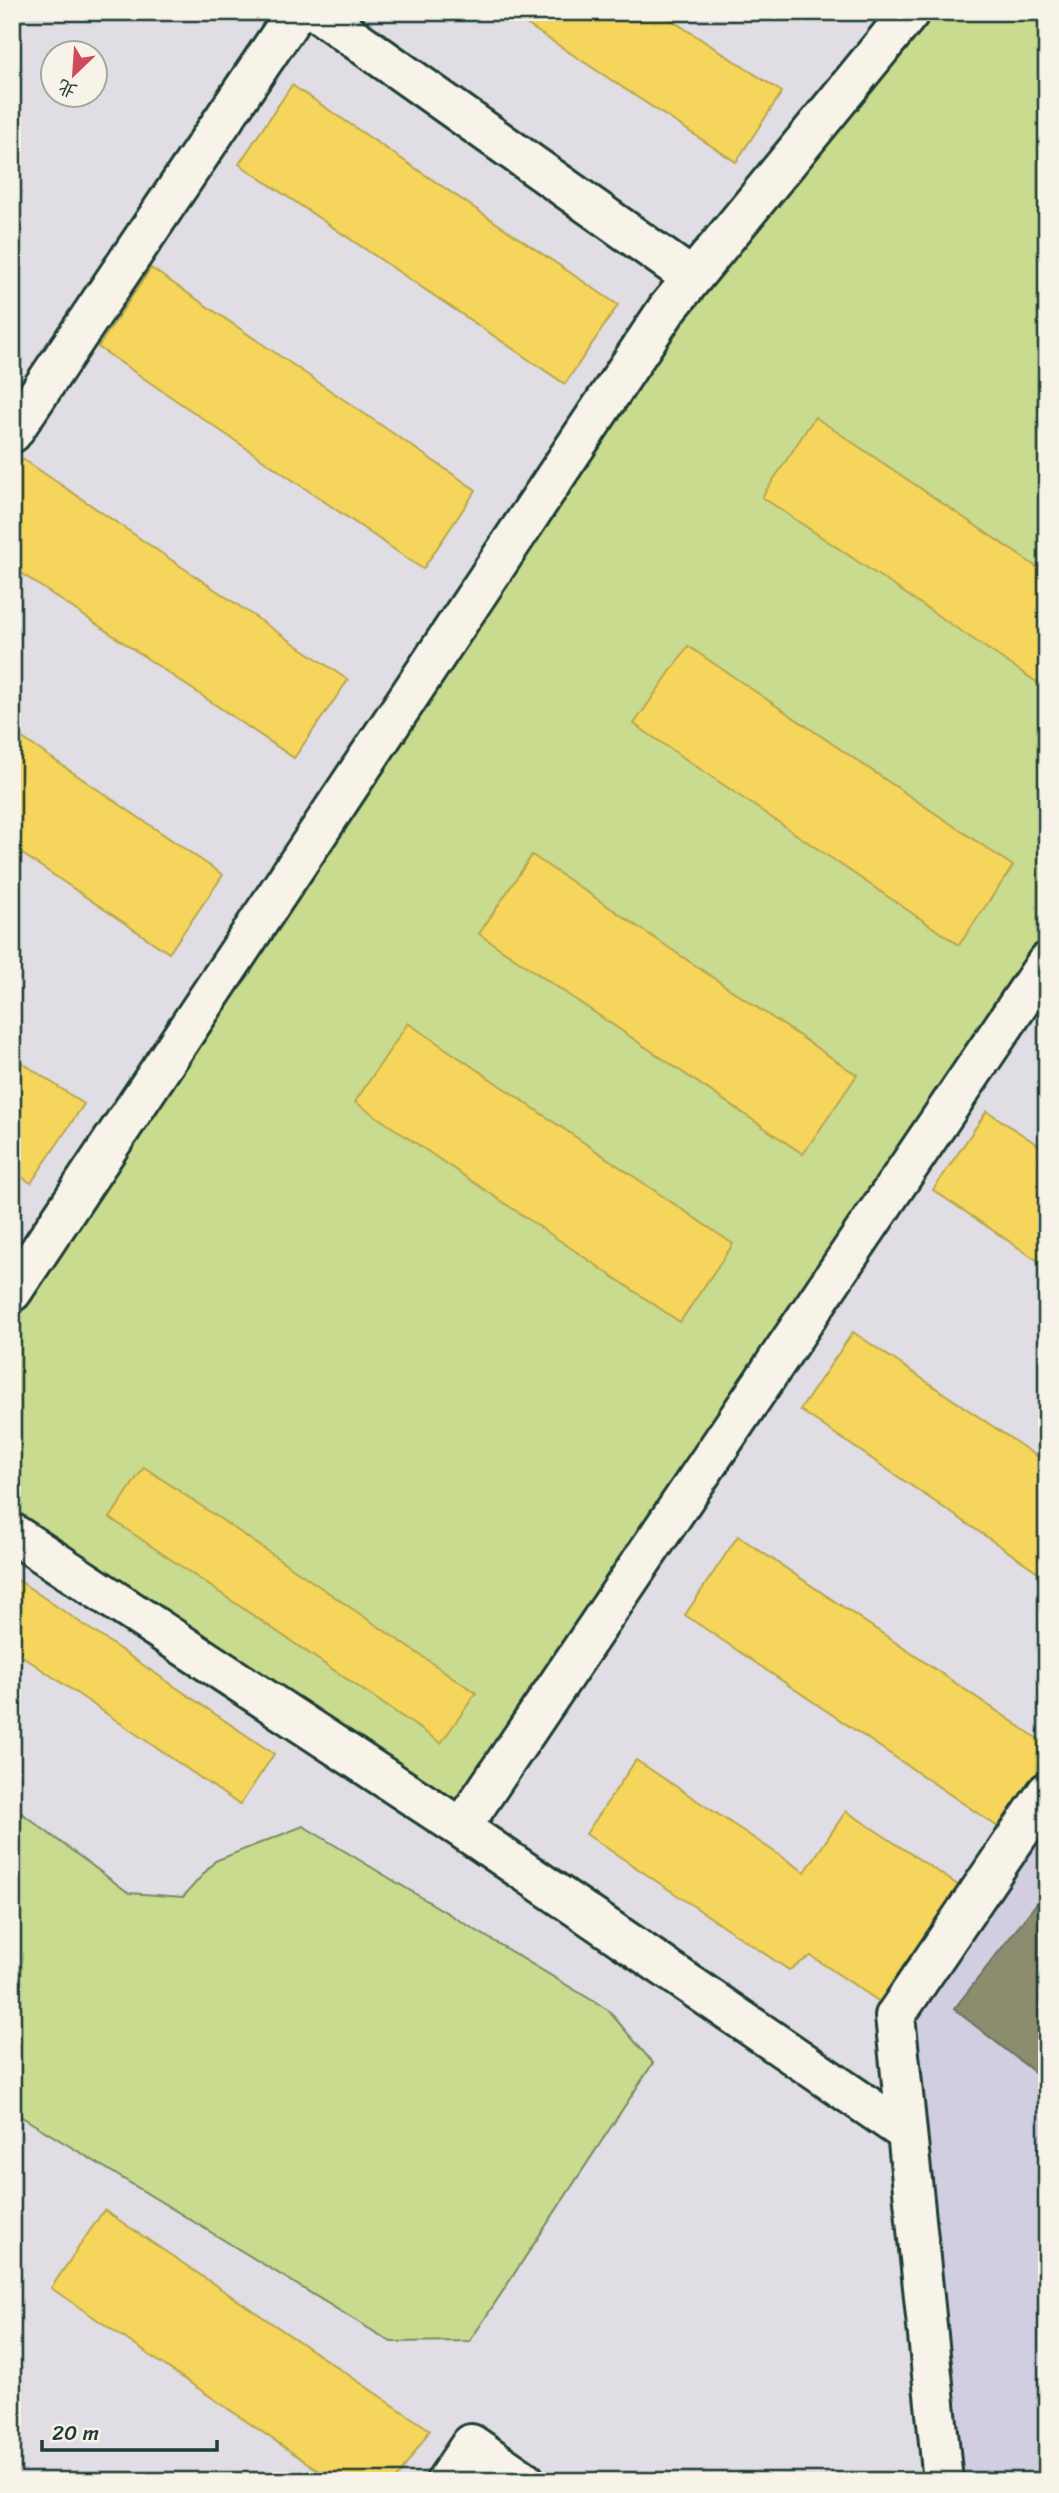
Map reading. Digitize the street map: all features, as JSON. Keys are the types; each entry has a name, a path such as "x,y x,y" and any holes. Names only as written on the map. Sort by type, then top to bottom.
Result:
{"lane":[{"path":"12,433 296,12"},
{"path":"317,12 692,278"},
{"path":"15,1282 667,309 910,12"},
{"path":"461,1829 1047,962"},
{"path":"12,1533 461,1829 907,2133"},
{"path":"943,2481 895,2016 1047,1792"},
{"path":"446,2481 471,2444 525,2481"}],"shaded area":[{"path":"1047,1792 1047,2481 943,2481 895,2016"}],"green space":[{"path":"910,12 1047,12 1047,962 461,1828 12,1533 12,1292 693,278"},
{"path":"12,1806 129,1893 183,1897 215,1861 303,1826 608,2010 653,2063 470,2341 391,2342 12,2111"}],"building: 住宅":[{"path":"508,12 659,12 782,92 736,162"},
{"path":"292,85 618,305 565,384 239,164"},
{"path":"151,268 476,490 423,569 98,347"},
{"path":"815,417 1047,574 1047,689 762,497"},
{"path":"23,459 348,680 294,758 12,567 12,475"},
{"path":"688,646 1013,866 959,945 634,724"},
{"path":"12,731 223,875 169,953 12,847"},
{"path":"532,855 857,1075 803,1154 479,934"},
{"path":"408,1023 733,1244 680,1322 355,1102"},
{"path":"12,1056 84,1104 31,1183 12,1171"},
{"path":"987,1111 1047,1151 1047,1267 933,1190"},
{"path":"853,1332 1047,1463 1047,1578 800,1410"},
{"path":"144,1467 476,1693 441,1743 110,1518"},
{"path":"738,1536 1047,1745 1047,1781 1010,1835 685,1615"},
{"path":"12,1576 274,1754 240,1805 12,1649"},
{"path":"636,1760 805,1872 846,1811 967,1891 889,2008 811,1956 789,1970 586,1834"},
{"path":"104,2210 430,2430 395,2481 334,2481 51,2288"}],"building: 工业":[{"path":"1047,1890 1047,2082 954,2009"}]}
